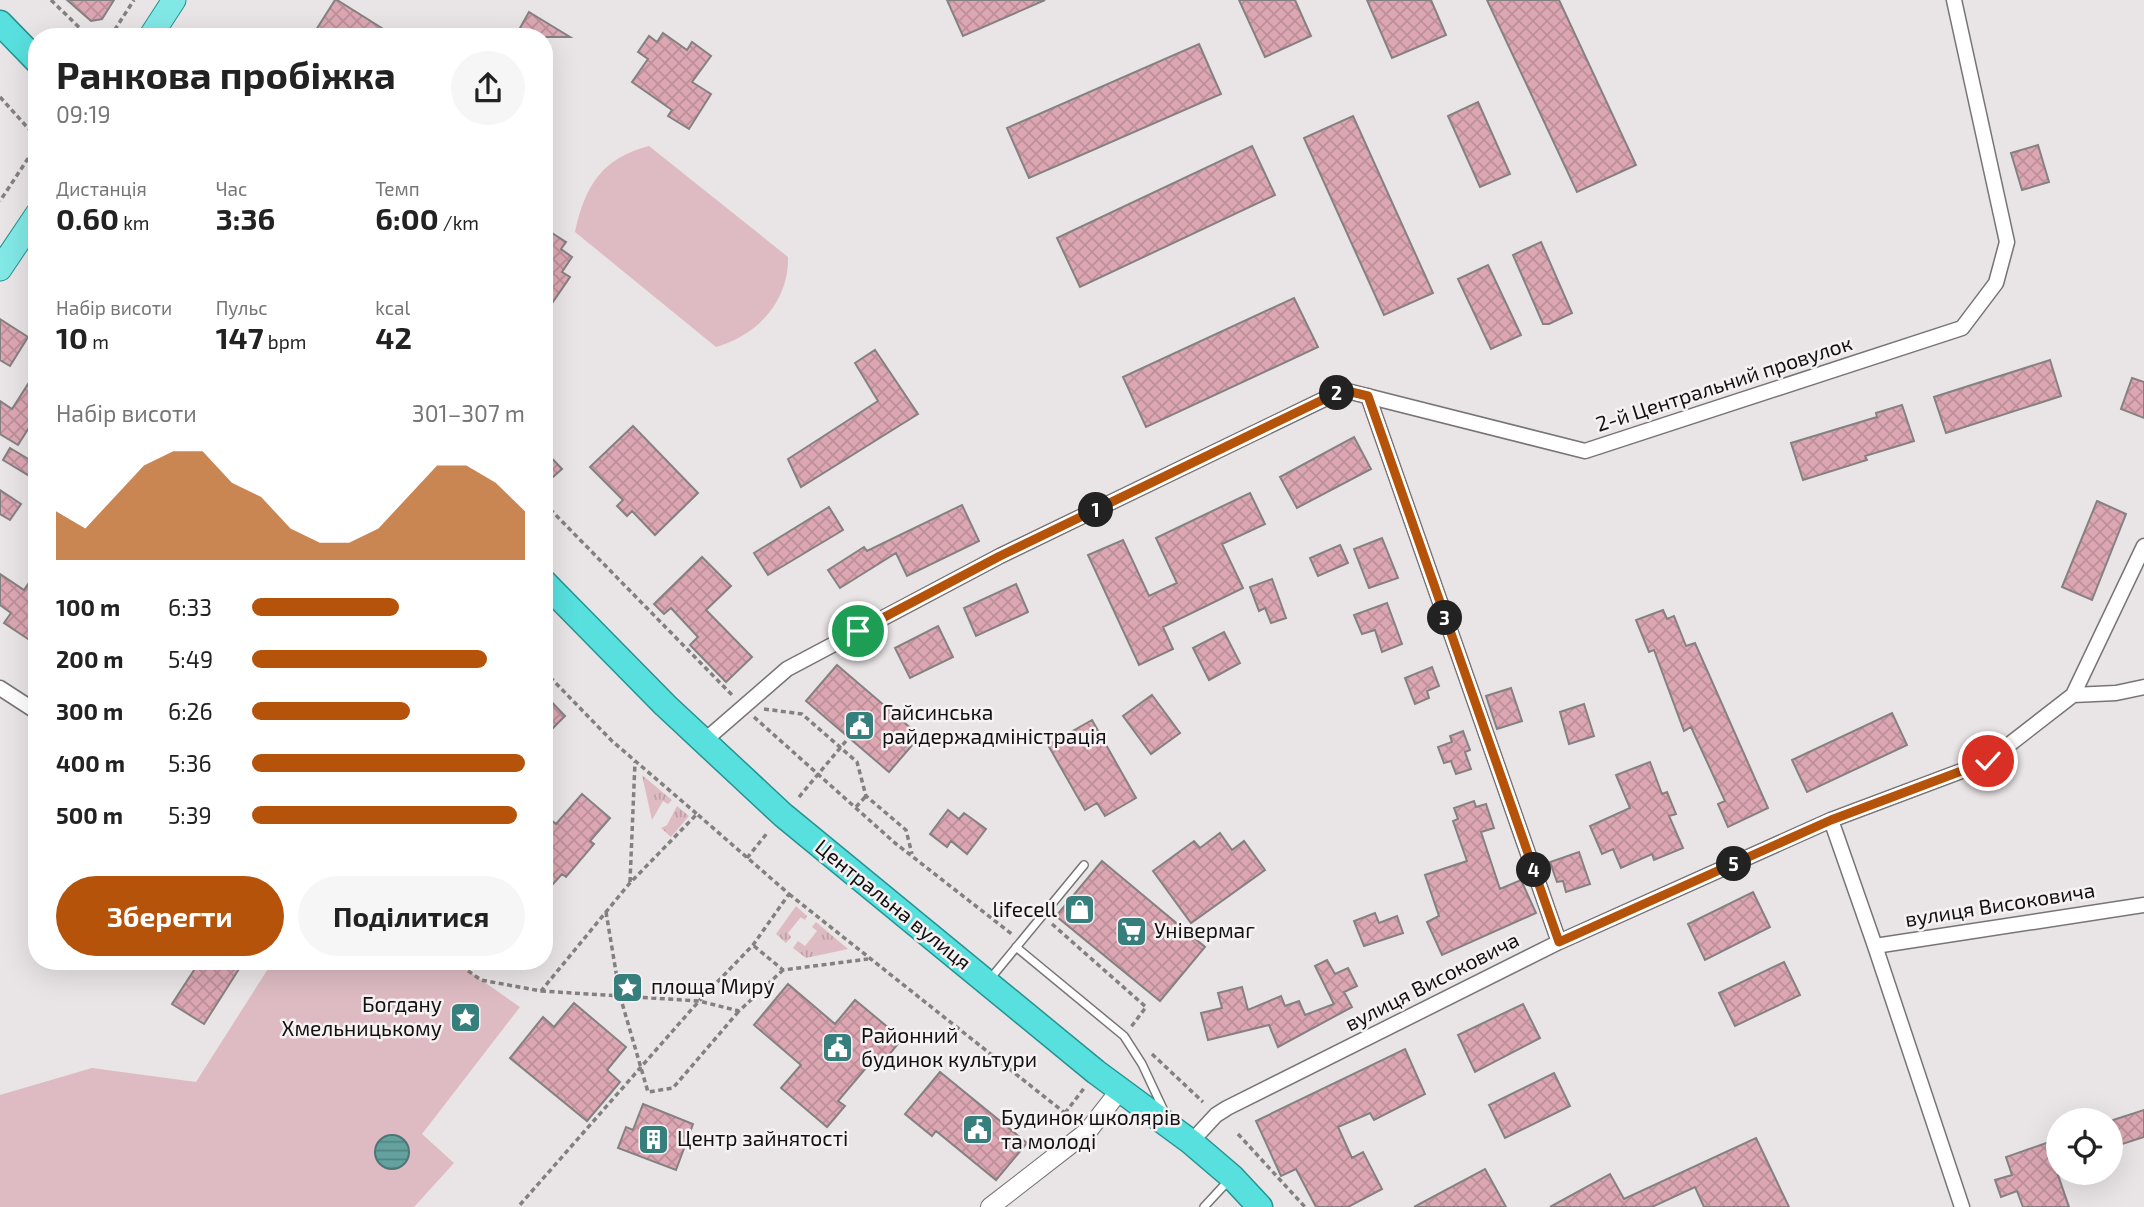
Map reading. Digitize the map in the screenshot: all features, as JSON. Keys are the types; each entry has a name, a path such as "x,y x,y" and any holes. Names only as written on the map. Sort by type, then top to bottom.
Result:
{"highway":[{"path":"0,23 28,52"},
{"name":"Центральна вулиця","path":"553,593 703,742 783,815 1120,1090 1191,1142 1232,1177 1260,1207"}],"main road":[{"path":"156,28 174,0"},
{"path":"0,269 28,227"}],"street":[{"name":"2-й Центральний провулок","path":"703,742 786,669 1000,556 1343,390 1585,451 1962,328 1996,284 2007,242 1954,0"},
{"path":"1368,396 1559,942"},
{"path":"2144,546 2073,695 2116,693 2144,687"},
{"path":"0,688 28,706"},
{"name":"вулиця Високовича","path":"1191,1142 1227,1108 1559,942 1831,820 1988,761 2073,695"},
{"path":"1831,820 1962,1207"},
{"name":"вулиця Високовича","path":"1875,946 2144,905"},
{"path":"990,1207 1088,1131 1120,1090"}],"lane":[{"path":"987,982 1084,865"},
{"path":"1019,944 1124,1036 1142,1064 1171,1127"},
{"path":"1204,1207 1232,1177"}],"path":[{"path":"51,0 80,28"},
{"path":"116,28 134,0"},
{"path":"0,97 28,128"},
{"path":"0,201 28,160"},
{"path":"553,512 743,707"},
{"path":"553,680 635,762 789,894 1088,1131"},
{"path":"912,856 906,830 866,796 856,762 802,714 761,709 752,716 855,808 912,856 1019,944"},
{"path":"799,797 846,741"},
{"path":"629,884 635,762"},
{"path":"855,808 866,796"},
{"path":"541,991 629,884 697,814"},
{"path":"747,858 768,832"},
{"path":"518,1207 699,1001 753,945 789,894"},
{"path":"606,912 620,996 648,1092 673,1088 739,1011 783,970 869,958"},
{"path":"1042,916 1146,1007 1124,1036"},
{"path":"753,945 783,970"},
{"path":"467,970 481,980 541,991 699,1001 739,1011"},
{"path":"1148,1049 1203,1102"},
{"path":"1065,1113 1085,1086"},
{"path":"1238,1134 1305,1207"}],"green space":[{"path":"649,146 788,257 783,288 768,314 757,325 731,342 716,347 575,232 584,201 598,176 619,158"},
{"path":"642,775 672,800 668,804 663,801 652,820"},
{"path":"677,806 689,816 671,837 661,828 667,825"},
{"path":"796,906 807,916 805,920 801,917 788,933 791,937 786,943 776,934"},
{"path":"816,922 848,949 806,958 793,948 798,941 805,946 817,931 812,927"},
{"path":"267,970 467,970 520,1007 422,1134 454,1163 414,1207 0,1207 0,1095 92,1068 196,1082"}],"water":[{"path":"392,1135 404,1140 409,1152 404,1164 392,1169 380,1164 375,1152 380,1140"}],"building":[{"path":"67,0 114,0 102,19 91,21"},
{"path":"337,0 382,28 317,28"},
{"path":"947,0 1045,0 963,36"},
{"path":"1239,0 1295,0 1311,36 1265,57"},
{"path":"1367,0 1431,0 1446,35 1392,58"},
{"path":"1487,0 1559,0 1636,165 1577,192"},
{"path":"529,12 570,37 553,37 553,28 520,28"},
{"path":"663,33 687,50 692,42 711,56 692,82 711,94 689,129 668,116 672,110 632,82 648,59 638,52 649,36 657,42"},
{"path":"1199,44 1221,94 1029,178 1007,128"},
{"path":"1478,102 1510,174 1480,187 1448,116"},
{"path":"1353,116 1433,293 1384,315 1304,138"},
{"path":"2038,145 2049,182 2022,190 2011,153"},
{"path":"1252,146 1275,195 1080,287 1057,238"},
{"path":"553,234 566,242 561,249 572,257 562,272 570,277 553,302"},
{"path":"1541,242 1572,313 1549,324 1543,324 1513,255"},
{"path":"1488,265 1521,335 1491,349 1458,279"},
{"path":"1294,298 1318,347 1146,427 1123,377"},
{"path":"0,319 28,337 10,366 0,360"},
{"path":"875,350 918,414 801,487 788,459 878,401 855,363"},
{"path":"2050,360 2061,396 1946,433 1934,397"},
{"path":"2132,378 2144,382 2144,418 2121,409"},
{"path":"28,384 28,429 18,445 0,434 0,401 12,409"},
{"path":"1902,405 1914,441 1865,456 1867,460 1803,480 1791,443 1877,417 1876,413"},
{"path":"633,426 698,493 655,535 632,511 627,516 617,506 623,500 590,467"},
{"path":"1354,437 1371,469 1297,508 1280,477"},
{"path":"10,448 28,459 28,475 3,460"},
{"path":"553,460 562,469 553,477"},
{"path":"0,490 21,504 10,520 0,514"},
{"path":"1250,493 1265,524 1222,544 1243,588 1163,627 1173,649 1139,665 1088,555 1123,540 1149,596 1177,583 1156,538"},
{"path":"2097,501 2126,514 2092,600 2062,587"},
{"path":"962,505 979,541 907,576 896,553 840,588 828,570 864,547 867,551"},
{"path":"829,507 843,530 768,575 754,553"},
{"path":"1382,538 1398,578 1369,588 1354,549"},
{"path":"1340,545 1348,563 1318,576 1310,558"},
{"path":"702,557 731,586 706,610 752,657 726,682 690,645 698,637 671,608 664,614 654,604"},
{"path":"0,574 24,590 28,584 28,639 4,623 11,613 0,605"},
{"path":"1272,579 1286,618 1271,623 1265,608 1259,611 1250,587"},
{"path":"1016,584 1028,612 976,636 964,608"},
{"path":"1387,603 1402,644 1382,652 1375,630 1362,634 1354,615"},
{"path":"1663,610 1667,619 1674,616 1686,646 1695,643 1768,808 1728,827 1718,804 1725,801 1691,727 1684,731 1654,650 1649,652 1636,620"},
{"path":"938,626 953,657 910,678 895,648"},
{"path":"1224,632 1240,663 1209,680 1193,648"},
{"path":"837,665 920,736 889,772 806,701"},
{"path":"1432,667 1439,686 1427,691 1429,698 1415,704 1405,678"},
{"path":"1511,688 1522,721 1497,729 1486,696"},
{"path":"1152,695 1180,733 1151,754 1123,716"},
{"path":"553,703 565,716 553,728"},
{"path":"1584,704 1594,736 1569,744 1560,712"},
{"path":"1892,713 1907,745 1807,792 1792,760"},
{"path":"1092,720 1136,798 1105,816 1097,803 1085,810 1048,745"},
{"path":"1463,731 1470,750 1465,752 1471,769 1456,774 1451,761 1444,763 1438,747 1452,742 1450,736"},
{"path":"1650,762 1662,794 1667,792 1676,814 1669,816 1683,848 1654,860 1652,854 1621,868 1613,849 1602,854 1590,826 1630,808 1616,775"},
{"path":"582,794 610,818 590,841 594,844 566,877 562,874 553,884 553,822 556,824"},
{"path":"1474,801 1476,807 1486,804 1494,828 1481,832 1500,889 1521,880 1536,913 1442,955 1427,922 1439,916 1425,875 1467,861 1453,821 1458,819 1454,808"},
{"path":"948,810 959,819 964,813 986,829 967,854 951,841 947,847 930,834"},
{"path":"1220,833 1232,850 1244,841 1265,870 1191,923 1153,871 1194,841 1200,848"},
{"path":"1579,852 1590,884 1566,892 1563,881 1557,882 1550,862"},
{"name":"Універмаг","path":"1102,861 1205,947 1160,1001 1056,916"},
{"path":"1753,892 1770,927 1705,960 1688,924"},
{"path":"1375,913 1379,923 1397,916 1403,933 1364,946 1354,921"},
{"path":"1327,960 1335,974 1348,968 1357,986 1344,992 1352,1007 1278,1047 1269,1025 1208,1040 1201,1013 1222,1008 1218,993 1242,987 1248,1010 1281,996 1285,1006 1299,1001 1305,1015 1334,1004 1315,966"},
{"path":"1784,962 1800,995 1735,1026 1719,993"},
{"path":"194,970 238,970 204,1024 172,1004"},
{"name":"Районний будинок культури","path":"788,984 835,1024 855,1000 902,1039 883,1062 876,1056 838,1101 845,1106 827,1127 781,1088 801,1065 754,1025"},
{"path":"574,1003 626,1047 607,1070 620,1082 587,1121 510,1058 543,1017 554,1027"},
{"path":"1523,1004 1540,1038 1475,1072 1458,1035"},
{"path":"1405,1049 1425,1094 1374,1120 1370,1113 1338,1127 1352,1158 1363,1152 1382,1189 1348,1207 1316,1207 1296,1169 1281,1176 1256,1121"},
{"name":"Будинок школярів та молоді","path":"940,1072 1027,1143 996,1180 936,1131 932,1136 905,1114"},
{"path":"1554,1073 1570,1106 1505,1138 1489,1105"},
{"name":"Центр зайнятості","path":"643,1104 693,1124 676,1170 618,1148 626,1127 633,1130"},
{"path":"2144,1110 2144,1137 2123,1144 2123,1117"},
{"path":"1756,1138 1789,1207 1704,1207 1695,1187 1652,1207 1550,1207 1610,1174 1624,1199"},
{"path":"2046,1143 2046,1185 2061,1185 2069,1207 2023,1207 2017,1191 2001,1197 1995,1180 2012,1175 2006,1157"},
{"path":"1485,1169 1506,1207 1414,1207"}],"place":[{"name":"Гайсинська райдержадміністрація","path":"859,725"},
{"name":"lifecell","path":"1080,910"},
{"name":"Універмаг","path":"1131,931"},
{"name":"площа Миру","path":"628,987"},
{"name":"Богдану Хмельницькому","path":"465,1017"},
{"name":"Районний будинок культури","path":"838,1048"},
{"name":"Будинок школярів та молоді","path":"978,1130"},
{"name":"Центр зайнятості","path":"654,1139"}],"route":[{"path":"858,631 1000,556 1343,390 1368,396 1559,942 1831,820 1988,761"}]}
